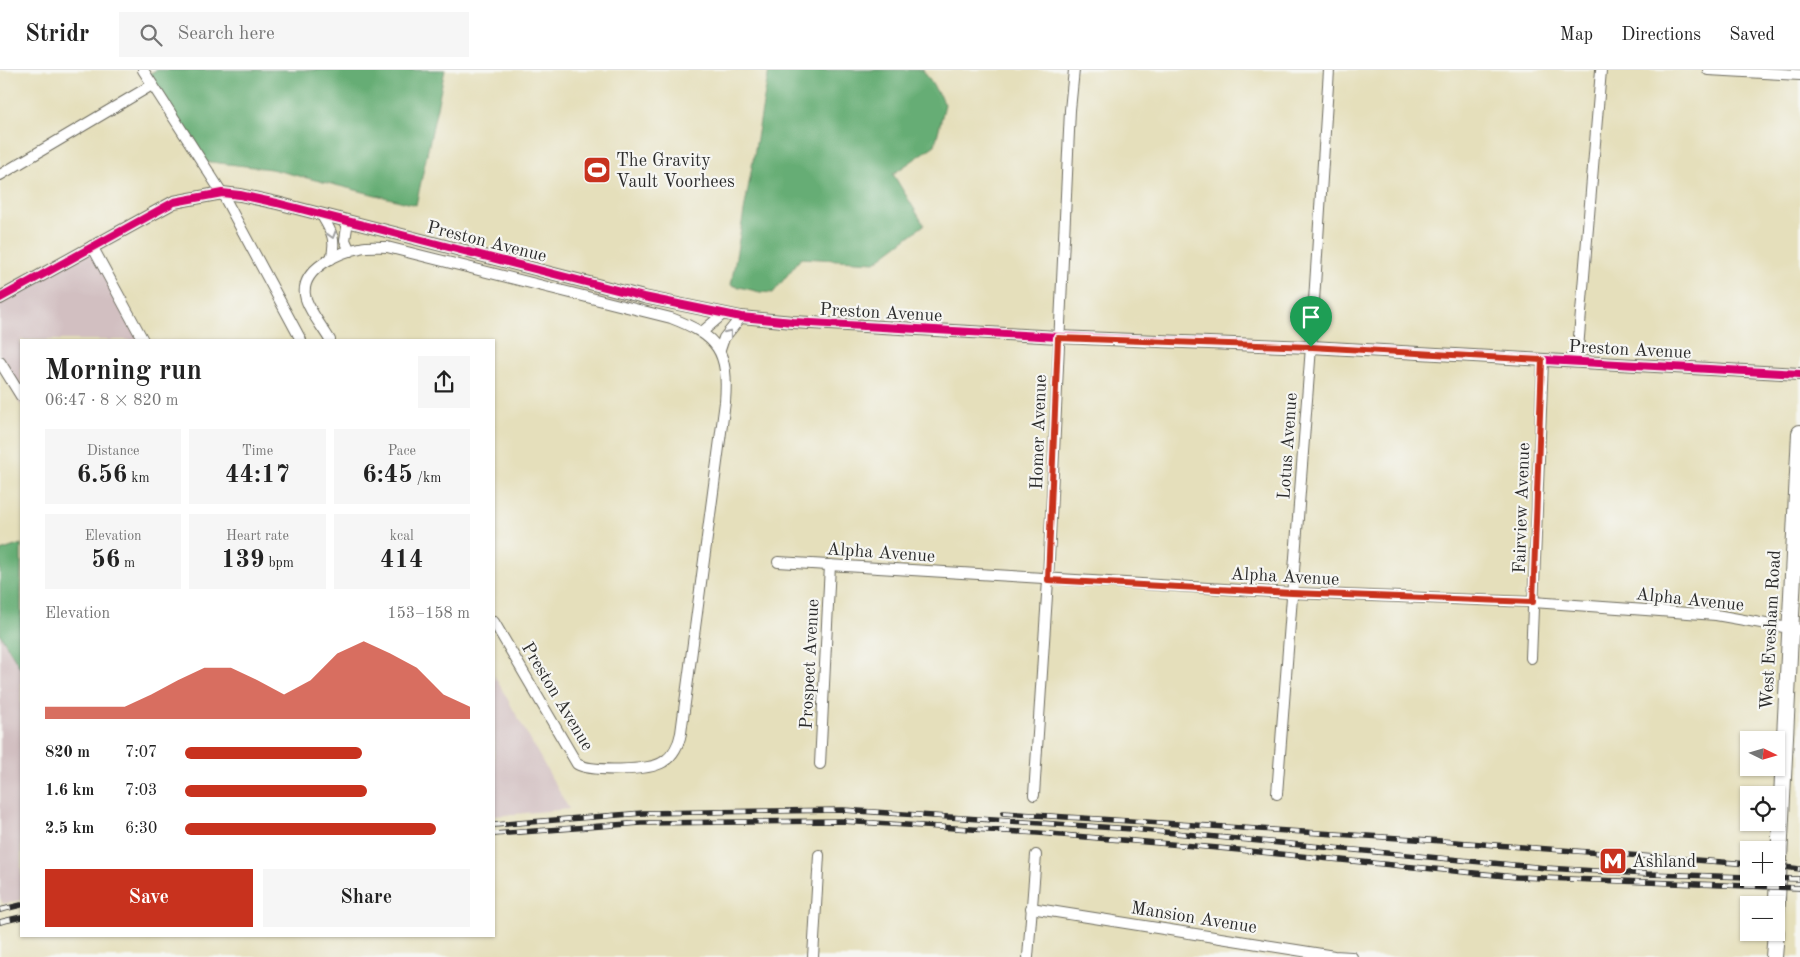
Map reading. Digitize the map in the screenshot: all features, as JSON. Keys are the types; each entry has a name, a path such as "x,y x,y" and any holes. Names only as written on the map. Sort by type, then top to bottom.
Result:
{"main road":[{"name":"West Evesham Road","path":"1778,896 1795,629 1800,444"},
{"path":"1774,957 1775,941"}],"street":[{"path":"143,70 222,194 300,339"},
{"name":"Homer Avenue","path":"1034,795 1048,580 1058,338 1070,110 1074,70"},
{"name":"Lotus Avenue","path":"1277,794 1311,347 1329,70"},
{"path":"1577,361 1601,70"},
{"path":"1708,70 1800,75"},
{"path":"0,174 152,85"},
{"name":"Preston Avenue","path":"0,298 174,202 222,194 240,195 321,214 644,297 741,317 793,322 1058,338 1311,347 1800,374"},
{"path":"321,214 334,240 331,259"},
{"path":"348,221 345,240 350,251"},
{"path":"92,246 142,339"},
{"name":"Preston Avenue","path":"329,339 305,296 306,286 312,273 323,263 350,251 366,247 387,247 671,318 702,332 720,350 727,378 725,402 681,732 674,751 662,762 651,766 594,769 577,764 495,624"},
{"path":"702,332 723,314"},
{"path":"720,350 724,338 741,317"},
{"name":"Fairview Avenue","path":"1531,658 1542,360"},
{"path":"0,362 20,394"},
{"name":"Alpha Avenue","path":"778,562 1048,580 1292,593 1533,602 1716,615 1795,629"},
{"name":"Prospect Avenue","path":"820,764 830,565"},
{"path":"1028,957 1036,855"},
{"path":"813,957 819,856"},
{"name":"Mansion Avenue","path":"1031,908 1334,956 1352,957"}],"shaded area":[{"path":"92,246 146,339 20,339 20,404 0,369 0,298"},
{"path":"0,634 20,667 20,900 3,904 0,898"},
{"path":"495,677 569,809 495,816"}],"green space":[{"path":"156,70 445,70 416,205 271,169 211,162 203,164 149,74"},
{"path":"769,70 923,70 945,104 935,145 893,174 924,225 875,262 801,258 773,293 731,285"},
{"path":"20,544 20,667 0,634 0,551"}],"railway":[{"path":"495,825 643,813 843,810 1132,829 1546,868 1740,877"},
{"path":"1003,813 1415,839 1740,863"},
{"path":"495,834 641,823 841,821 1038,833 1218,848 1516,877 1800,888"},
{"path":"1785,867 1800,869"},
{"path":"1785,879 1800,879"},
{"path":"0,910 20,905"},
{"path":"0,922 20,917"}],"cycle path":[{"path":"0,298 174,202 222,193 277,203 644,297 741,317 793,322 1058,337 1311,347 1800,374"}],"place":[{"name":"The Gravity Vault Voorhees","path":"597,170"},
{"name":"Ashland","path":"1613,861"}],"route":[{"path":"1058,338 1311,347 1542,360 1533,602 1292,593 1048,580 1058,338"}]}
